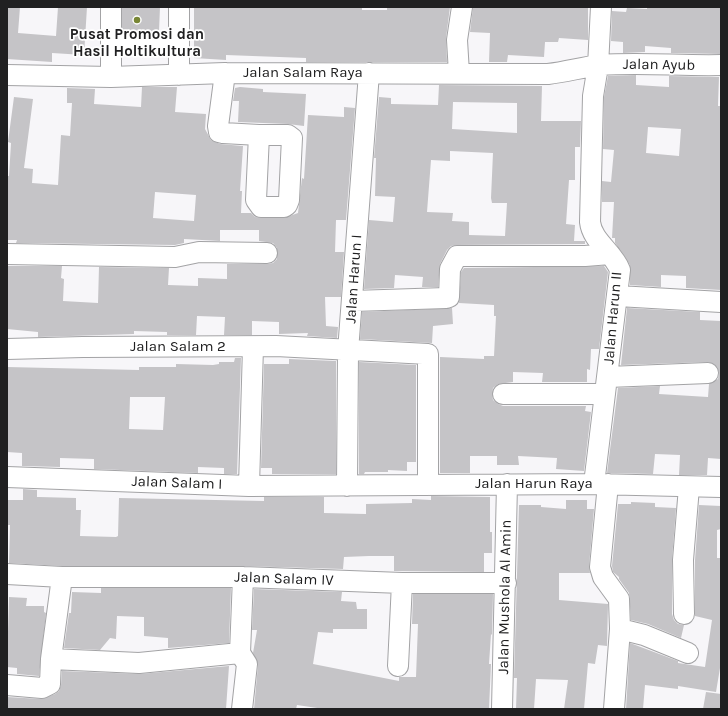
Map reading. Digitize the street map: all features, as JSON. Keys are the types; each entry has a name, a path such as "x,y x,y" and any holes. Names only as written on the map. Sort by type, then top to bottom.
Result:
{"street":[{"path":"111,7 111,77"},
{"path":"179,7 179,74"},
{"path":"459,73 457,40 462,7"},
{"name":"Jalan Harun II","path":"601,7 598,66 593,96 590,222 594,235 616,261 620,270 607,386 601,484 600,567 603,577 619,599 620,629 614,709"},
{"path":"111,44 178,42"},
{"name":"Jalan Ayub","path":"598,66 721,65"},
{"name":"Jalan Salam Raya","path":"7,75 111,77 179,74 548,74 569,72 598,66"},
{"name":"Jalan Harun I","path":"347,486 348,351 353,301 369,73"},
{"path":"225,74 218,126 219,132 259,135"},
{"path":"7,254 175,257 199,252 267,253"},
{"path":"353,301 446,298 449,296 450,292 450,269 456,256 585,256 610,254"},
{"path":"618,296 721,302"},
{"name":"Jalan Salam 2","path":"7,349 83,346 276,346 348,351 428,354 428,484"},
{"path":"249,486 253,347"},
{"path":"503,394 607,386 708,373"},
{"name":"Jalan Salam I","path":"7,477 249,486 347,486"},
{"name":"Jalan Harun Raya","path":"347,486 428,484 721,486"},
{"name":"Jalan Mushola Al Amin","path":"502,709 507,484"},
{"path":"684,614 683,560 689,486"},
{"name":"Jalan Salam IV","path":"7,574 62,577 243,577 402,583 506,583"},
{"path":"7,685 47,687 50,684 51,659 62,577"},
{"path":"242,709 247,664 240,653 243,577"},
{"path":"398,666 402,583"},
{"path":"620,629 644,635 688,653"},
{"path":"51,659 139,663 240,653"}],"building":[{"path":"7,7 20,7 18,33 56,36 58,7 87,7 84,55 52,53 52,62 7,59"},
{"name":"Pusat Promosi dan Hasil Holtikultura","path":"122,7 160,7 159,31 122,32"},
{"path":"194,7 346,7 362,8 362,10 387,10 387,7 450,7 446,38 447,62 306,62 306,58 226,55 226,60 194,58"},
{"path":"473,7 588,7 588,40 559,38 558,42 545,42 544,57 508,55 507,62 489,62 490,33 470,32"},
{"path":"647,7 721,7 721,54 671,53 671,48 645,46 645,52 623,53 623,42 611,41 612,11 626,12 627,8 647,9"},
{"path":"636,75 636,85 669,87 669,76 719,77 718,106 721,106 721,290 686,288 686,276 661,275 661,287 630,285 630,265 615,243 615,238 612,238 614,202 602,202 602,181 611,182 614,150 603,149 604,97 608,76","holes":["648,127 681,129 679,156 646,153"]},
{"path":"439,85 542,86 541,121 581,121 580,147 575,147 575,180 569,180 566,224 575,225 574,241 585,241 585,244 451,246 447,250 440,264 438,287 422,287 423,277 395,275 394,288 364,289 369,220 393,222 395,197 375,196 376,158 374,158 379,97 391,98 391,104 438,105","holes":["453,102 517,103 517,133 452,129","450,151 493,153 491,198 492,203 507,203 505,236 469,235 469,222 452,221 453,213 427,212 431,160 450,161"]},
{"path":"142,87 177,87 175,112 206,114 205,129 211,140 220,144 243,146 240,191 242,191 241,213 251,213 255,217 261,218 284,218 298,213 302,178 304,179 308,115 344,117 344,107 355,108 346,220 336,220 335,252 344,252 341,297 325,297 326,326 338,327 337,338 307,336 308,333 279,334 279,322 252,321 252,335 224,335 225,317 197,316 196,335 167,335 167,332 134,331 134,334 38,337 38,332 7,329 7,266 62,266 61,278 64,279 63,301 98,303 99,267 169,268 168,285 198,286 198,278 227,279 227,264 267,264 273,263 277,259 277,248 273,243 259,241 259,230 220,230 220,241 184,239 184,243 175,245 16,243 17,240 7,240 7,176 9,176 11,143 8,142 14,97 33,99 24,168 33,169 32,183 58,185 61,135 70,136 72,103 67,103 67,88 95,89 94,104 141,107","holes":["155,192 196,195 194,221 153,218"]},
{"path":"235,88 263,89 263,92 306,94 304,126 238,122 239,101 233,101"},
{"path":"604,266 608,272 599,349 591,349 590,370 587,369 587,382 542,382 543,373 513,372 513,382 498,384 493,388 492,394 493,400 503,406 586,406 585,411 591,412 584,471 556,469 557,458 518,456 519,465 497,465 497,456 470,456 470,473 440,473 440,357 484,359 484,356 494,356 496,316 494,316 494,305 459,303 461,272 464,268"},
{"path":"452,308 453,324 433,326 432,343 360,339 362,312"},
{"path":"627,308 700,312 700,320 721,321 721,459 708,458 707,475 679,475 680,455 655,454 653,474 607,473 618,388 660,386 659,394 708,397 709,384 718,379 719,373 717,367 708,362 621,365"},
{"path":"235,358 241,358 237,474 224,474 224,468 198,467 198,473 94,469 94,459 60,458 60,467 22,466 22,453 7,452 7,367 139,370 139,367 176,367 176,364 213,365 219,364 219,362 234,362","holes":["130,397 165,397 163,430 129,429"]},
{"path":"289,359 336,361 336,474 272,474 272,468 261,468 264,364 289,364"},
{"path":"359,362 416,365 416,462 407,462 407,471 388,470 388,472 365,472 364,474 359,474"},
{"path":"23,489 37,490 37,497 76,498 76,510 81,510 80,536 116,537 118,536 119,498 264,501 264,497 324,497 324,513 366,514 366,504 412,503 412,499 431,500 431,496 490,497 490,532 492,532 492,553 484,553 484,572 394,571 394,556 344,557 343,569 243,566 62,566 9,563 10,525 7,525 7,500 23,500"},
{"path":"566,500 587,500 587,509 594,509 589,566 590,573 559,573 559,600 608,604 607,646 598,645 595,664 588,663 584,709 564,709 568,680 536,679 534,709 516,709 517,678 514,678 519,505 541,505 541,507 566,509"},
{"path":"631,502 655,503 655,507 676,508 672,559 672,614 674,620 678,624 684,625 681,638 648,624 631,620 629,593 619,577 613,572 612,566 618,504 631,504"},
{"path":"699,505 721,506 721,529 717,530 717,558 721,558 721,662 716,692 678,686 678,689 645,685 643,709 626,709 630,643 678,661 678,663 705,667 712,620 695,616 695,560"},
{"path":"101,588 231,588 229,643 168,648 168,638 144,636 144,617 117,616 116,639 110,638 100,650 64,648 69,613 71,613 72,592 101,593"},
{"path":"254,589 342,592 341,601 356,602 357,609 367,609 367,629 333,629 333,633 318,632 313,664 399,681 399,677 416,677 418,624 412,624 413,594 493,594 492,635 491,634 489,664 491,664 489,709 324,709 297,705 296,709 254,709 258,665 253,653 257,630 252,630"},
{"path":"9,597 27,598 26,606 44,606 44,612 46,613 39,676 17,674 17,668 7,667"},
{"path":"229,666 226,709 7,709 7,697 41,699 55,694 59,691 61,685 62,671 140,674"},
{"path":"706,692 721,694 720,709 703,709"}],"place":[{"name":"Pusat Promosi dan Hasil Holtikultura","path":"137,20"}]}
